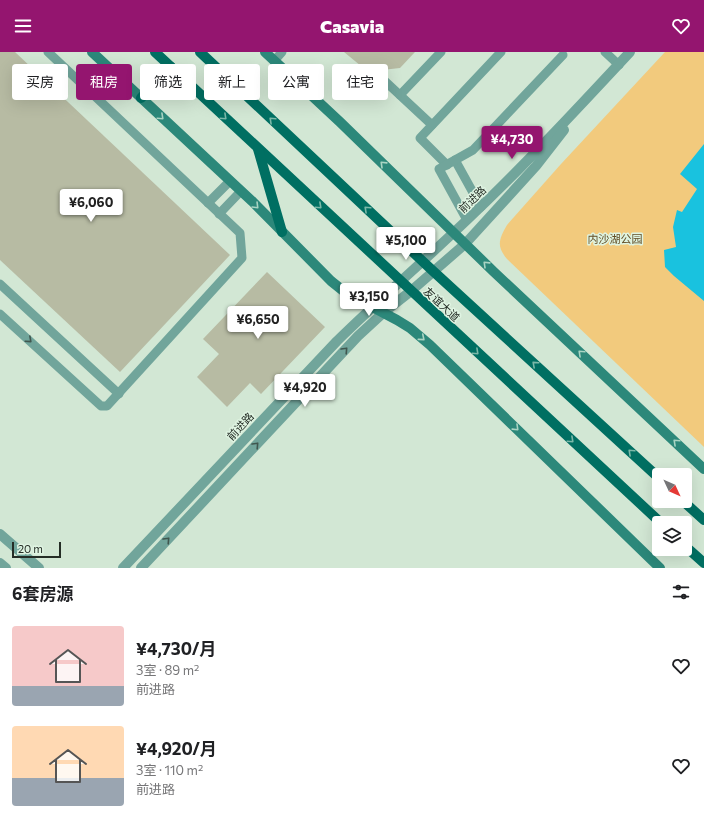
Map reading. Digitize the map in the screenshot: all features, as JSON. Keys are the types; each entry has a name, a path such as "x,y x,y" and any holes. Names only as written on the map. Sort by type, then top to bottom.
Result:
{"main road":[{"path":"92,52 140,97"},
{"name":"友谊大道","path":"155,52 168,64"},
{"name":"友谊大道","path":"200,52 422,261 652,472"},
{"path":"265,52 340,122 465,244 704,469"},
{"name":"友谊大道","path":"196,91 653,516"},
{"path":"143,100 241,191 331,281 346,293 410,328 430,345 660,568"},
{"path":"258,149 282,232"},
{"path":"691,508 704,520"},
{"path":"692,552 704,563"}],"street":[{"name":"前进路","path":"123,568 337,341 372,306 481,207 584,103 630,52"},
{"name":"前进路","path":"141,568 358,336 465,244 536,166 584,103"},
{"path":"0,534 39,568"},
{"path":"0,563 6,568"}],"lane":[{"path":"0,314 101,406 107,406 242,258 240,233 48,52"},
{"path":"274,61 282,52"},
{"path":"400,95 441,52"},
{"path":"481,207 451,162 420,138 501,52"},
{"path":"605,52 619,65"},
{"path":"467,220 439,169 473,150 563,55"},
{"path":"388,84 432,126"},
{"path":"208,203 230,181"},
{"path":"219,214 241,191"},
{"path":"0,284 119,394"}],"green space":[{"name":"内沙湖公园","path":"665,52 704,52 704,447 507,259 500,246 502,234 507,225 561,164"}],"water":[{"path":"704,144 704,301 665,267 664,250 676,247 673,227 677,210 682,212 697,189 680,174"}],"building":[{"path":"0,52 15,52 28,64 12,64 12,100 66,100 230,255 120,372 0,260"},
{"path":"344,52 415,52 400,68 388,69 388,64 359,64"},
{"path":"267,272 325,327 261,394 250,383 227,407 197,377 219,354 203,339"}]}
